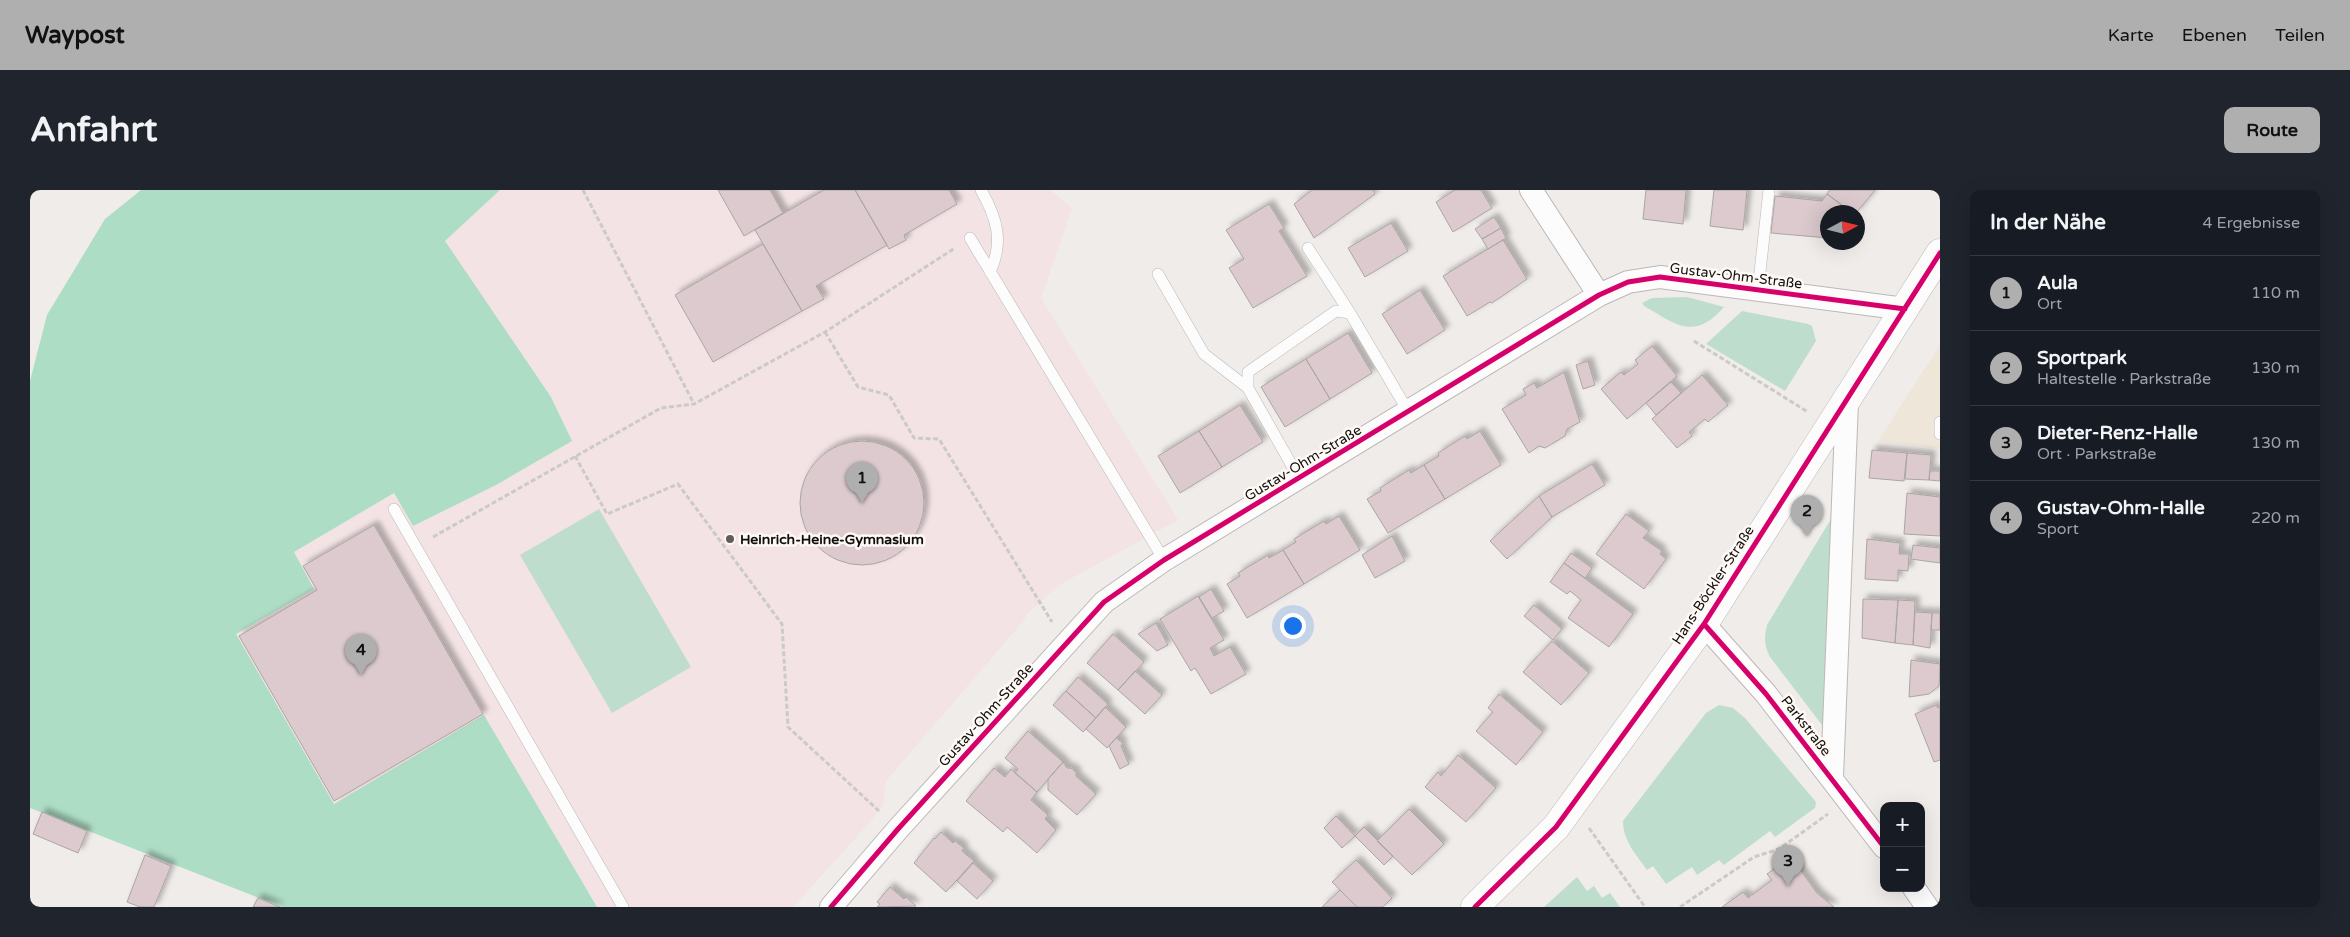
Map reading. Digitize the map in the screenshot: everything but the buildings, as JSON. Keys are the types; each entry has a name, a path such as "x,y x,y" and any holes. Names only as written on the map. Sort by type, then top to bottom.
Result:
{"main road":[{"name":"Hans-Böckler-Straße","path":"1475,907 1556,828 1704,624 1757,537 1847,402 1940,253"}],"street":[{"path":"1532,190 1599,294"},
{"name":"Gustav-Ohm-Straße","path":"831,907 898,829 1104,602 1164,560 1599,294 1628,282 1660,277 1905,309"},
{"name":"Parkstraße","path":"1832,778 1847,402"},
{"name":"Parkstraße","path":"1704,624 1766,694 1880,842"},
{"path":"1917,892 1927,907"}],"lane":[{"path":"981,190 993,211 997,229 998,255 990,272"},
{"path":"1758,290 1769,190"},
{"path":"970,238 1164,560"},
{"path":"1308,248 1350,313 1408,411"},
{"path":"1158,274 1204,354 1248,388 1299,478"},
{"path":"1248,388 1248,372 1336,311 1350,313"},
{"path":"1940,422 1940,434"},
{"path":"394,509 623,907"}],"path":[{"path":"583,190 694,404"},
{"path":"416,547 662,408 694,404 825,332 970,238"},
{"path":"825,332 858,387 889,395 914,438 940,439 1065,644"},
{"path":"1694,341 1830,426"},
{"path":"575,456 607,514 678,484 782,624 788,727 898,829"},
{"path":"1680,907 1754,857 1779,849 1849,799"},
{"path":"1606,853 1644,907"}],"shaded area":[{"name":"Heinrich-Heine-Gymnasium","path":"500,190 1050,190 1072,208 1041,298 1178,520 1059,585 1026,615 1025,619 886,781 883,805 872,820 793,907 597,907 484,715 334,804 236,634 313,589 294,552 394,493 413,526 572,441 551,397 444,241"},
{"path":"1940,345 1940,449 1878,441"}],"green space":[{"path":"141,190 500,190 445,241 551,397 572,441 496,485 413,526 394,493 294,552 314,589 236,634 334,804 484,715 597,907 282,907 30,808 30,381 47,315 105,219"},
{"path":"1687,297 1724,307 1703,324 1694,327 1676,324 1644,306 1642,303 1652,298"},
{"path":"1742,311 1812,326 1816,341 1785,391 1706,344"},
{"path":"599,509 691,667 612,713 520,555"},
{"path":"1834,514 1825,719 1822,725 1770,657 1765,637 1767,625"},
{"path":"1719,705 1733,708 1745,718 1816,802 1815,808 1775,837 1770,831 1724,865 1719,860 1697,875 1692,867 1666,884 1653,866 1647,870 1635,853 1625,835 1623,821 1706,713"},
{"path":"1577,877 1587,891 1594,886 1602,898 1610,893 1620,907 1544,907"}],"cycle path":[{"path":"1475,907 1556,827 1704,624 1940,253"},
{"path":"831,907 898,829 1104,602 1164,560 1599,295 1628,282 1660,277 1905,309"},
{"path":"1704,624 1766,694 1880,842"}],"place":[{"name":"Aula","path":"862,503"},
{"name":"Sportpark","path":"1807,536"},
{"name":"Heinrich-Heine-Gymnasium","path":"730,539"},
{"name":"Gustav-Ohm-Halle","path":"361,675"},
{"name":"Dieter-Renz-Halle","path":"1788,886"}]}
